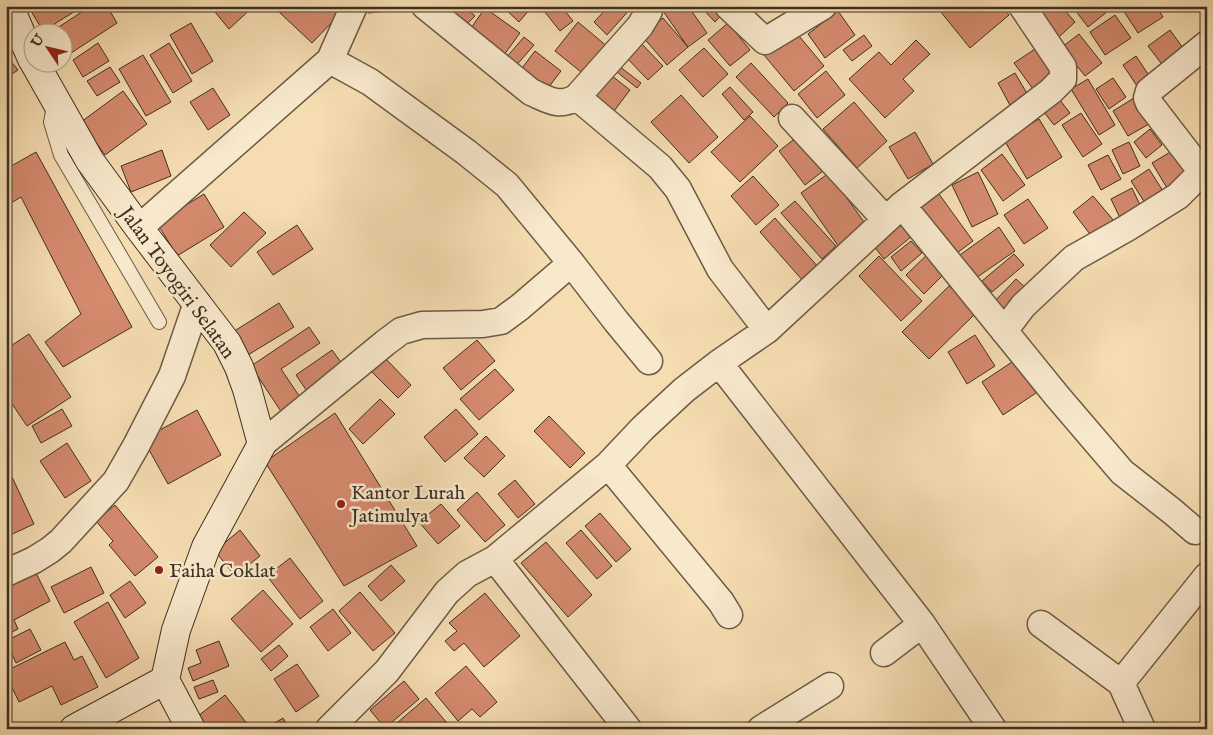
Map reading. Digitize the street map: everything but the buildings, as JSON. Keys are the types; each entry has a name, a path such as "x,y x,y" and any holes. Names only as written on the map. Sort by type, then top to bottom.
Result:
{"street":[{"path":"139,228 330,60 354,6"},
{"path":"425,6 531,92 552,102 563,103 570,102 577,97 640,26 650,6"},
{"path":"728,6 765,41 823,6"},
{"path":"329,729 387,671 447,592 467,574 495,559 608,465 684,390 767,330 894,213 1043,97 1063,79 1063,67 1022,6"},
{"name":"Jalan Toyogiri Selatan","path":"11,7 22,34"},
{"path":"1004,331 1023,306 1074,258 1178,196 1204,170 1149,103 1147,98 1150,91 1207,44"},
{"path":"330,60 370,82 466,152 507,186 650,362"},
{"name":"Jalan Toyogiri Selatan","path":"39,72 90,161 227,343 247,389 262,444"},
{"path":"577,97 660,167 678,189 720,269 767,330"},
{"path":"792,118 894,213 1004,331 1122,472 1195,531"},
{"path":"191,729 165,680 176,630 206,547 262,444 402,331 422,325 483,324 501,321 572,264"},
{"path":"6,573 34,560 61,541 116,481 172,376 197,303"},
{"path":"719,363 922,624 993,729"},
{"path":"608,465 729,615"},
{"path":"495,559 628,729"},
{"path":"1121,683 1207,576"},
{"path":"884,653 922,624"},
{"path":"1041,624 1121,683 1142,729"},
{"path":"74,729 165,680"},
{"path":"761,729 830,686"}],"lane":[{"path":"55,102 51,122 61,155 159,322"}],"place":[{"name":"Kantor Lurah Jatimulya","path":"341,504"},
{"name":"Faiha Coklat","path":"159,570"}]}
